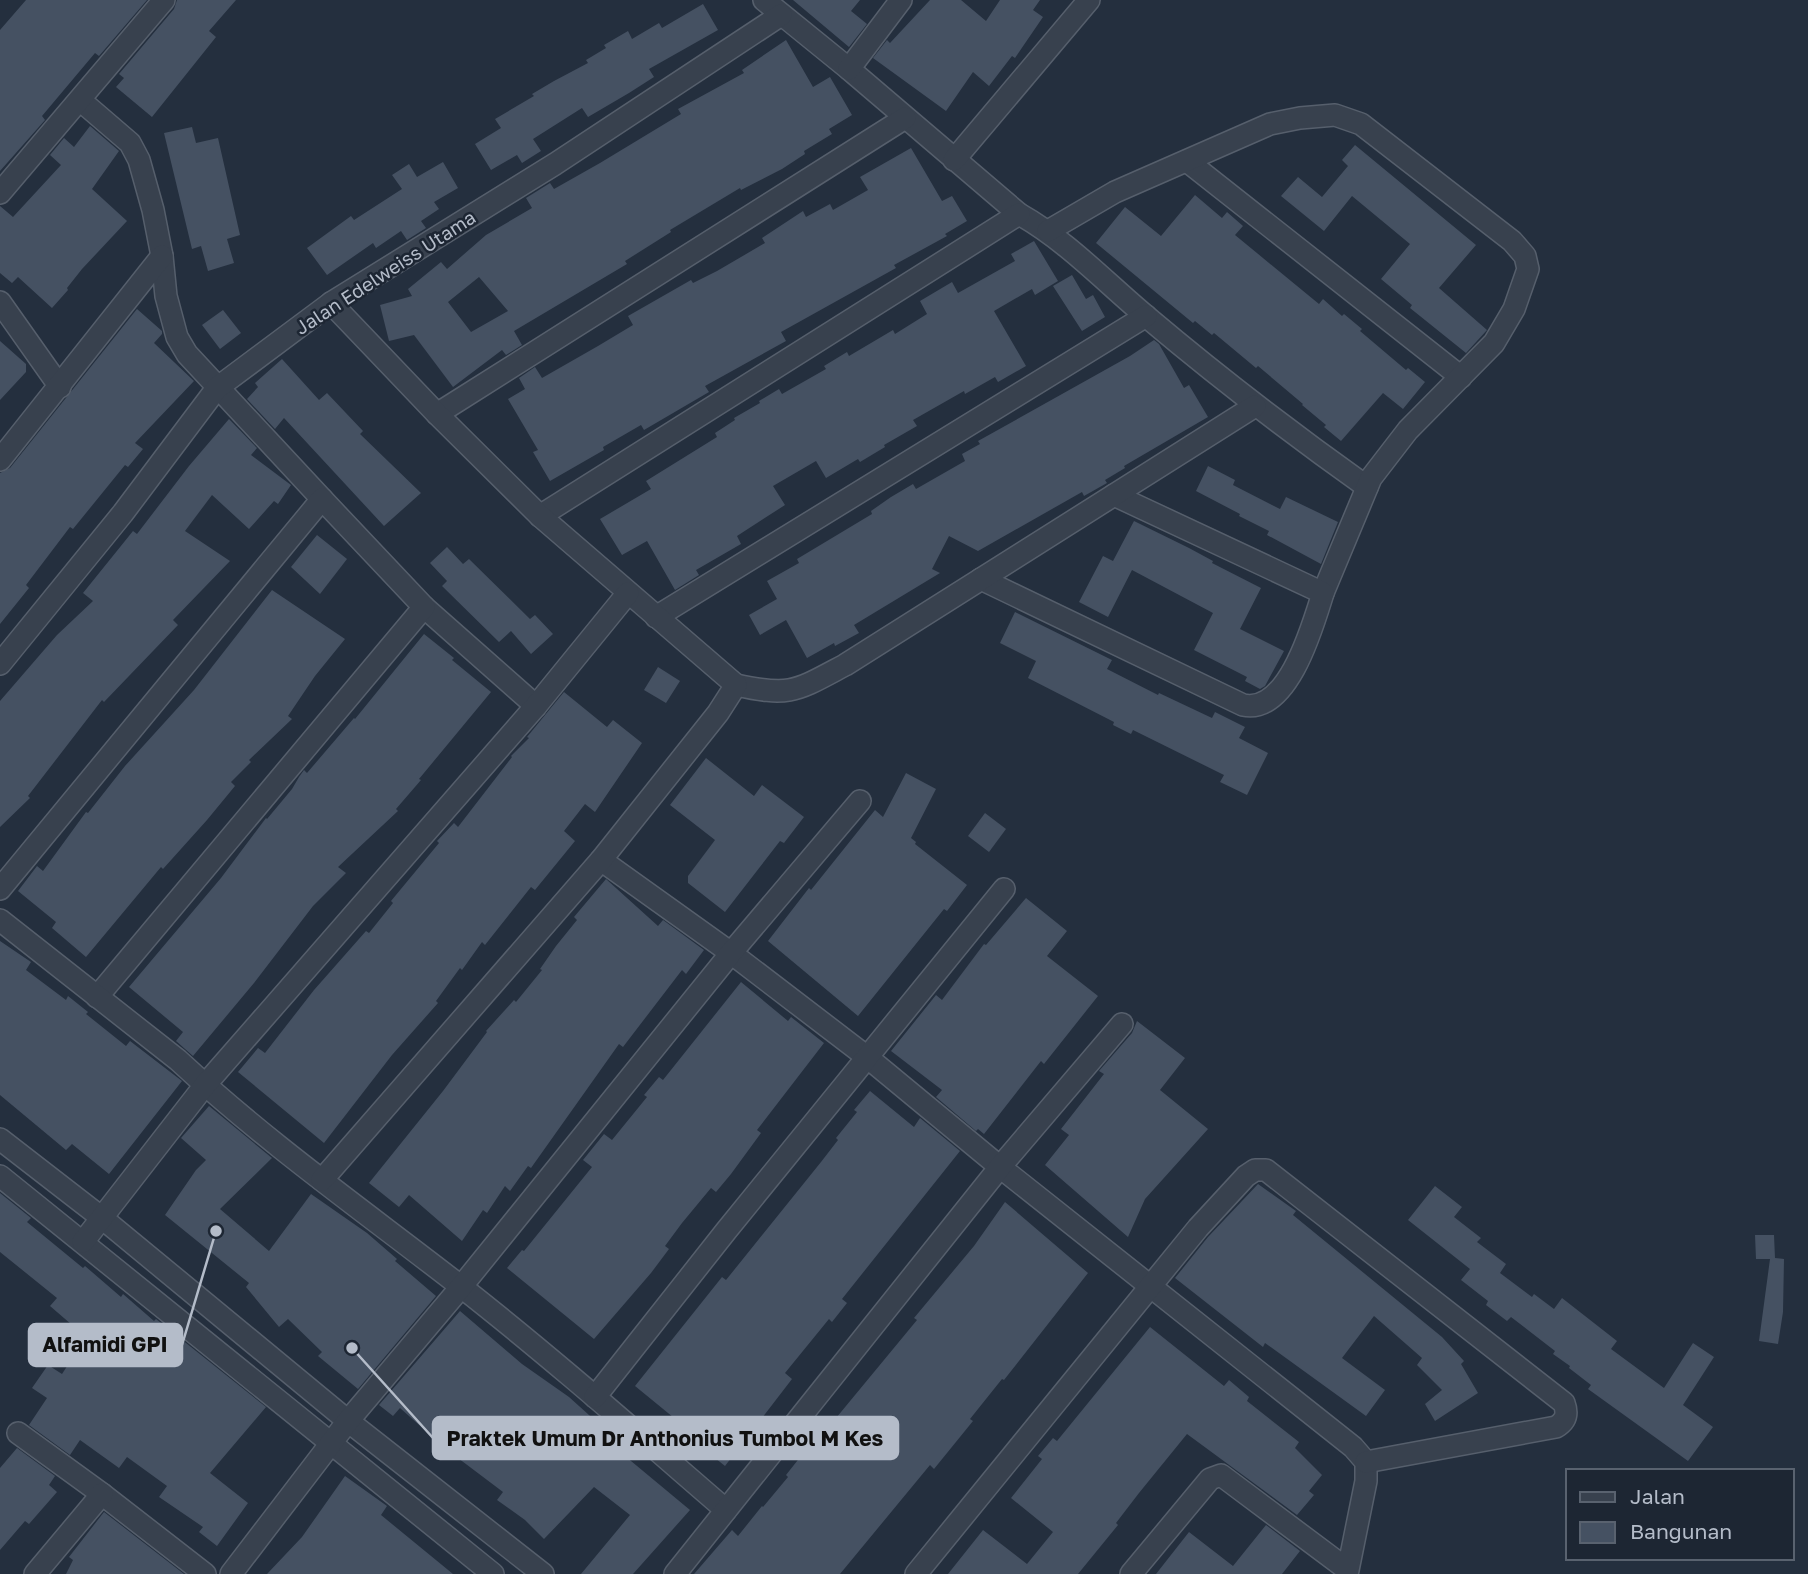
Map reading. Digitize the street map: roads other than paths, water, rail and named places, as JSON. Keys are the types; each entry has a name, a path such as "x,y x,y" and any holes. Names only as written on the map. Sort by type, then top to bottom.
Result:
{"street":[{"path":"0,193 164,0"},
{"path":"764,0 1019,214 1048,231 1255,406 1367,487"},
{"path":"849,69 901,0"},
{"path":"954,160 1088,0"},
{"name":"Jalan Edelweiss Utama","path":"0,664 123,513 217,388 331,303 555,164 781,15"},
{"path":"80,100 130,143 139,160 153,210 166,296 177,337 187,354 424,607 536,706"},
{"path":"981,579 1251,707 1260,705 1284,687 1303,649 1367,487 1408,430 1494,343 1514,309 1528,270 1525,257 1512,241 1456,196 1361,124 1335,115 1270,124 1115,192 1048,231"},
{"path":"437,414 905,118"},
{"path":"1187,160 1461,377"},
{"path":"540,516 1019,214"},
{"path":"0,460 162,256"},
{"path":"0,302 60,387"},
{"path":"331,303 540,516 736,685 766,691 801,689 845,665 1255,406"},
{"path":"656,617 1146,316"},
{"path":"1115,495 1323,593"},
{"path":"0,889 322,499"},
{"path":"83,1242 205,1085 536,706 628,593"},
{"path":"97,997 424,607"},
{"path":"322,1180 601,860 718,713 736,685"},
{"path":"231,1574 348,1420 461,1287 731,953 860,801"},
{"path":"601,860 731,953 867,1057 1000,1167 1353,1447 1366,1462 1366,1481 1349,1573 1221,1475 1210,1479 1131,1574"},
{"path":"595,1396 1004,888"},
{"path":"0,920 178,1060 322,1180 461,1287 595,1396 726,1510"},
{"path":"675,1574 1000,1167 1122,1024"},
{"path":"0,1139 102,1218 348,1420 543,1574"},
{"path":"916,1574 1198,1228 1255,1170 1266,1170 1564,1403 1567,1410 1562,1424 1549,1429 1366,1462"},
{"path":"0,1176 493,1574"},
{"path":"18,1433 205,1574"},
{"path":"34,1574 102,1494"}],"place":[{"name":"Alfamidi GPI","path":"216,1231"},
{"name":"Praktek Umum Dr Anthonius Tumbol M Kes","path":"352,1348"}]}
